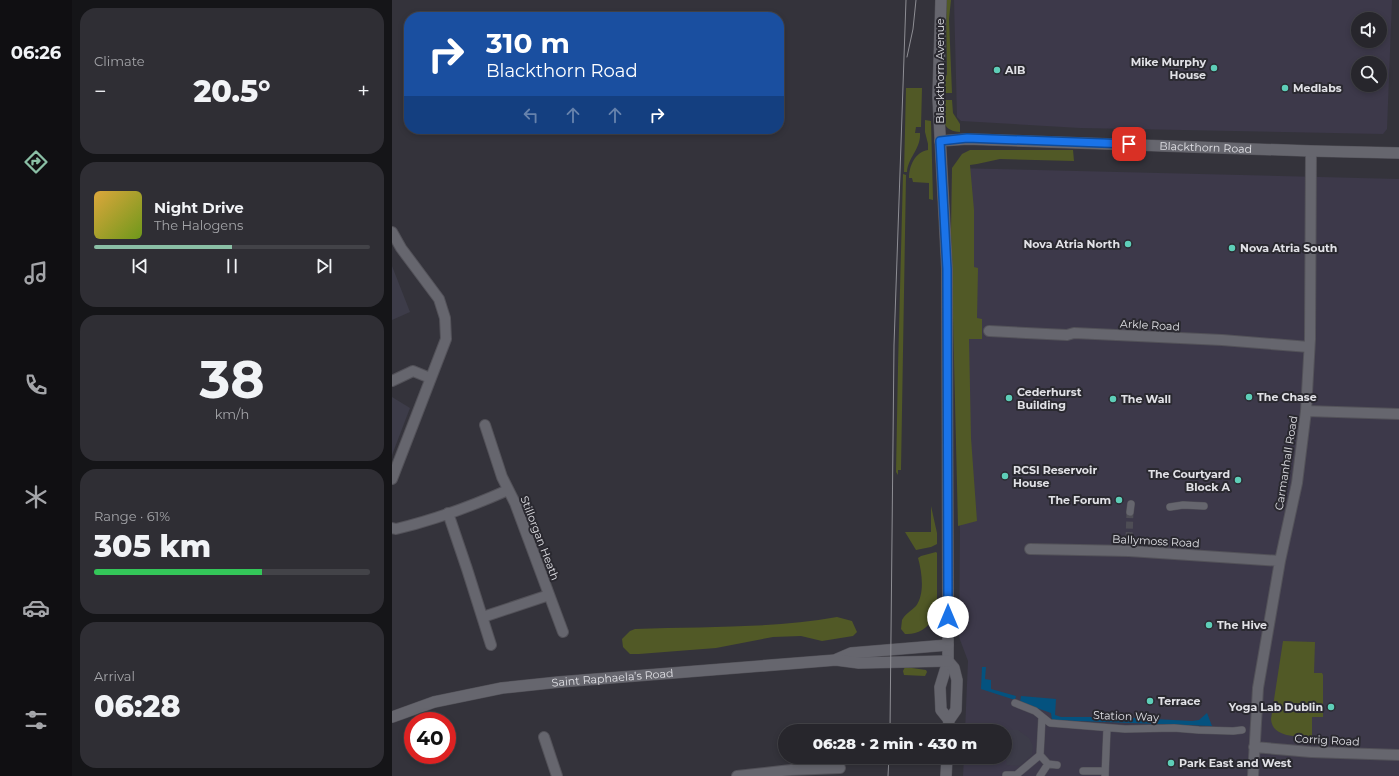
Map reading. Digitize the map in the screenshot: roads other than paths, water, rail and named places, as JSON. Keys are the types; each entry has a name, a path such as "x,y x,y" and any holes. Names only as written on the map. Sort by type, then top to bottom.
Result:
{"street":[{"name":"Blackthorn Avenue","path":"941,0 938,75 947,269 948,661"},
{"name":"Blackthorn Road","path":"940,141 967,138 1399,153"},
{"name":"Carmanhall Road","path":"1253,776 1258,688 1280,560 1297,483 1306,411 1310,347 1311,151"},
{"path":"392,232 401,248 439,299 445,318 446,339 392,479"},
{"name":"Arkle Road","path":"989,331 1061,335 1074,333 1201,339 1310,347"},
{"path":"392,381 413,371 430,378"},
{"path":"1306,411 1399,414"},
{"name":"Stillorgan Heath","path":"485,425 502,477 515,503 530,540 563,632"},
{"name":"Stillorgan Heath","path":"392,528 396,529 420,523 485,500 508,490"},
{"path":"1130,512 1131,504"},
{"path":"1170,507 1183,505 1204,506"},
{"path":"448,513 491,644"},
{"path":"1129,539 1129,551"},
{"name":"Ballymoss Road","path":"1030,548 1129,551 1280,560"},
{"name":"Stillorgan Heath","path":"483,617 549,595"},
{"name":"Saint Raphaela’s Road","path":"836,660 851,653 948,645"},
{"name":"Saint Raphaela’s Road","path":"392,717 434,702 502,688 566,681 836,660 866,663 948,661"},
{"path":"948,661 954,668 957,680 956,710 948,720"},
{"path":"948,661 940,687 941,710 948,720 948,724"},
{"name":"Station Way","path":"1015,703 1035,711 1050,723 1125,729 1174,728 1233,731 1242,730"},
{"path":"1042,717 1040,755 1048,764 1057,765"},
{"path":"1083,771 1105,774 1107,728"},
{"path":"544,736 557,776"},
{"name":"Corrig Road","path":"1254,747 1311,752 1399,755"},
{"path":"1006,775 1014,776 1040,755"},
{"path":"946,776 947,764"},
{"path":"1040,776 1048,764"},
{"path":"737,776 840,768"}],"water":[{"path":"982,667 986,667 985,679 991,680 991,689 1016,696 1015,700 981,689"},
{"path":"1021,696 1056,699 1055,715 1061,717 1116,717 1192,721 1199,720 1207,713 1212,726 1052,720 1051,713 1020,702"}],"tunnel":[{"path":"1129,539 1130,512"}],"tram line":[{"path":"890,724 894,345 906,0"},
{"path":"907,57 913,29 916,0"},
{"path":"888,776 889,764"}],"place":[{"name":"Mike Murphy House","path":"1214,68"},
{"name":"AIB","path":"997,70"},
{"name":"Medlabs","path":"1285,88"},
{"name":"Nova Atria North","path":"1128,244"},
{"name":"Nova Atria South","path":"1232,248"},
{"name":"The Chase","path":"1249,397"},
{"name":"Cederhurst Building","path":"1009,398"},
{"name":"The Wall","path":"1113,399"},
{"name":"RCSI Reservoir House","path":"1005,476"},
{"name":"The Courtyard Block A","path":"1238,480"},
{"name":"The Forum","path":"1119,500"},
{"name":"The Hive","path":"1209,625"},
{"name":"Terrace","path":"1150,701"},
{"name":"Yoga Lab Dublin","path":"1331,707"},
{"name":"Park East and West","path":"1171,763"}]}
